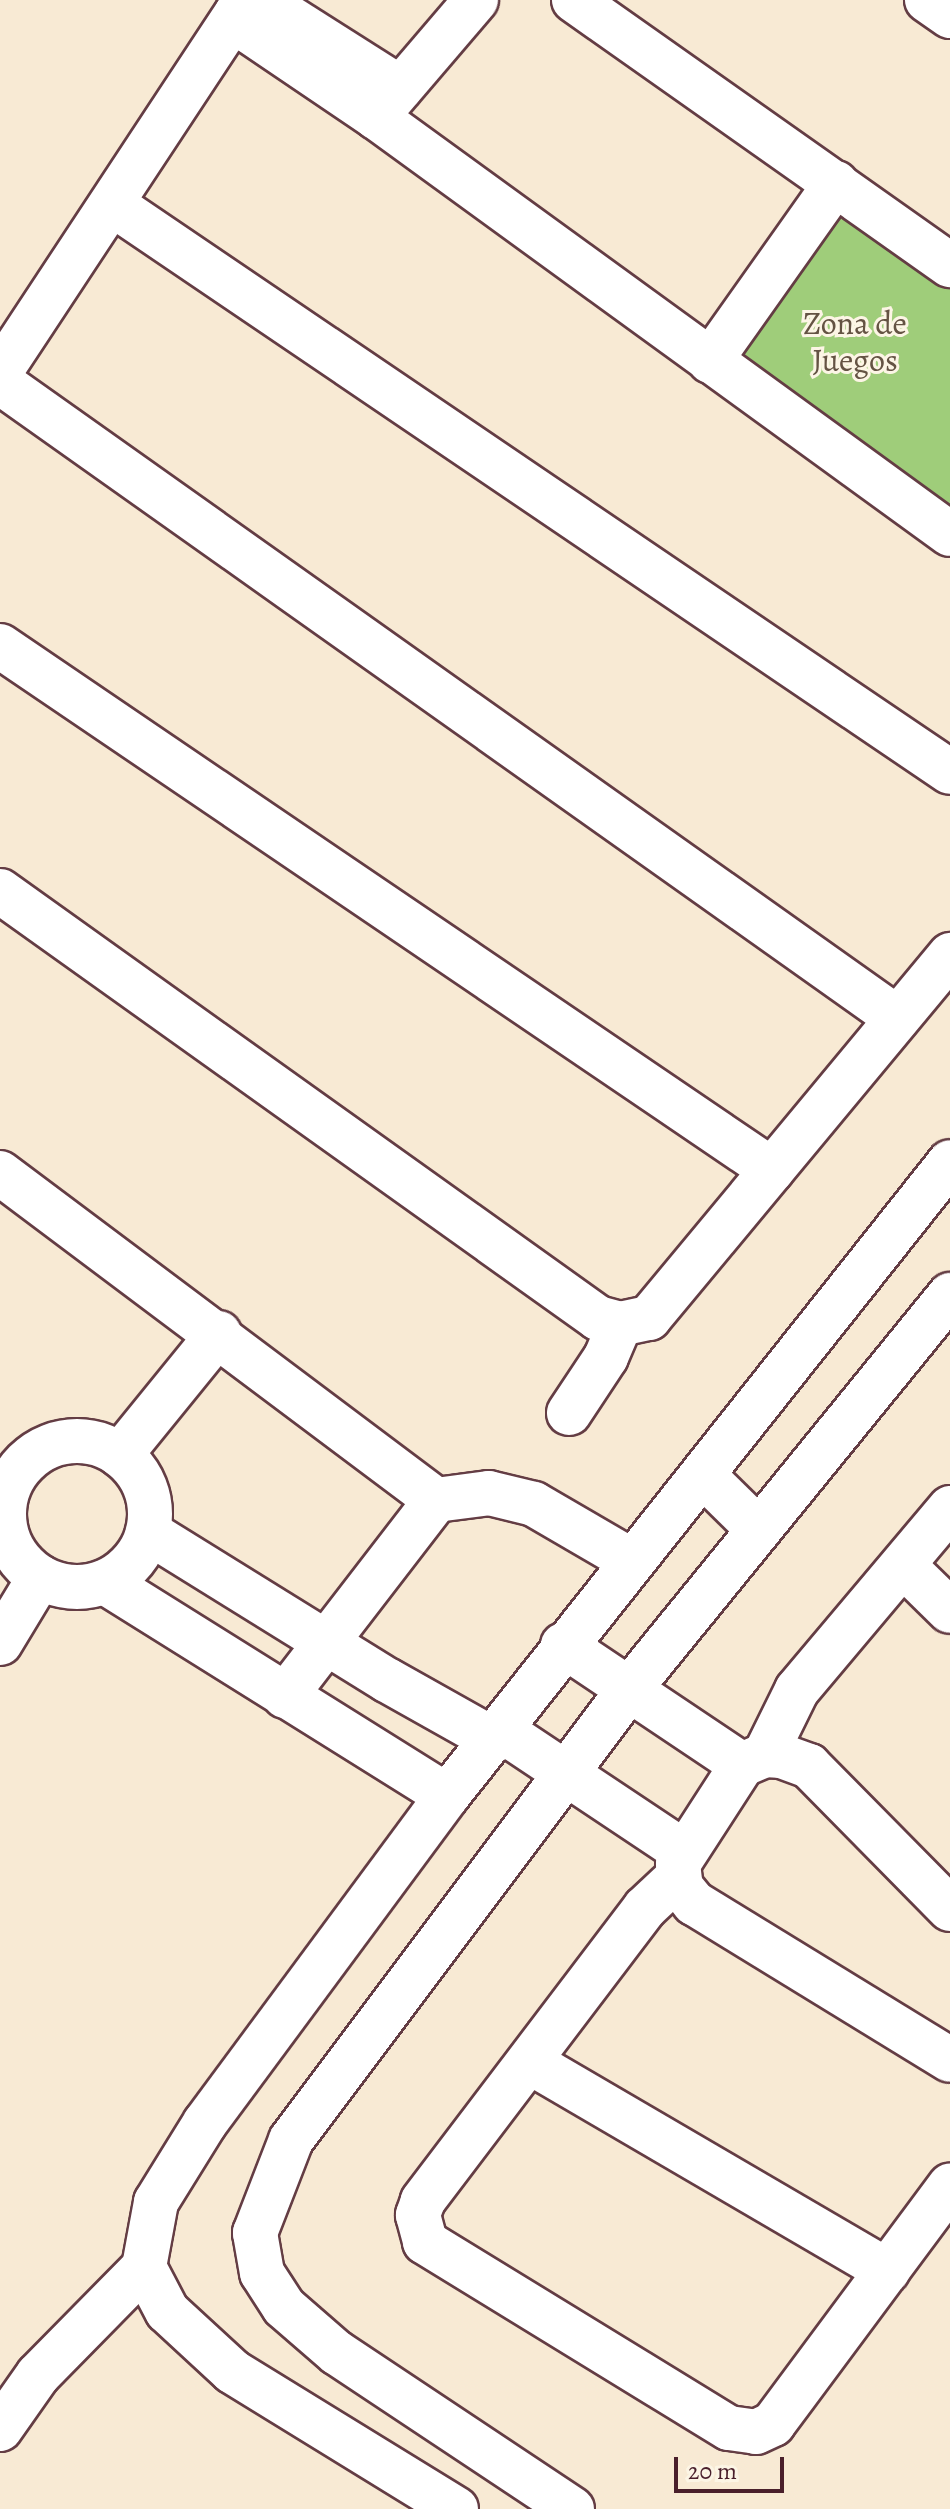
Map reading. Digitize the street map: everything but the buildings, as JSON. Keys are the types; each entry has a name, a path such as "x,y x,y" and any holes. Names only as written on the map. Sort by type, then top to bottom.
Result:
{"street":[{"path":"388,103 476,0"},
{"path":"574,0 950,265"},
{"path":"927,0 950,16"},
{"path":"0,372 237,13 249,31 388,103 710,361 950,534"},
{"path":"710,361 836,183"},
{"path":"112,204 950,772"},
{"path":"0,382 897,1018"},
{"path":"0,646 772,1170"},
{"path":"0,891 598,1318 620,1324 649,1318 950,955"},
{"path":"0,2429 38,2375 144,2267 156,2202 205,2123 447,1796 498,1735 563,1645 703,1475 950,1162"},
{"path":"0,1173 219,1333 436,1500"},
{"path":"572,2509 327,2344 284,2307 269,2284 255,2233 291,2140 627,1692 950,1295"},
{"path":"569,1413 606,1357 620,1324"},
{"path":"120,1455 219,1333"},
{"path":"75,1440 120,1455 146,1489 148,1532 140,1553 105,1582 72,1586 40,1577 21,1562 6,1530 5,1495 15,1474 31,1456 75,1440"},
{"path":"703,1475 759,1530"},
{"path":"285,1696 324,1641 436,1500 489,1493 534,1504 632,1561"},
{"path":"950,1508 797,1690 754,1760 681,1865 423,2201 418,2215 425,2242 729,2428 756,2432 773,2424 950,2186"},
{"path":"148,1532 324,1641 564,1773 681,1865 694,1903 950,2060"},
{"path":"904,1566 950,1611"},
{"path":"0,1643 40,1577"},
{"path":"105,1582 447,1796"},
{"path":"563,1645 627,1692 754,1760 809,1766 950,1909"},
{"path":"530,2062 887,2271"},
{"path":"144,2267 167,2311 232,2371 456,2509"}],"green space":[{"name":"Zona de Juegos","path":"838,197 950,276 950,528 721,366"}]}
